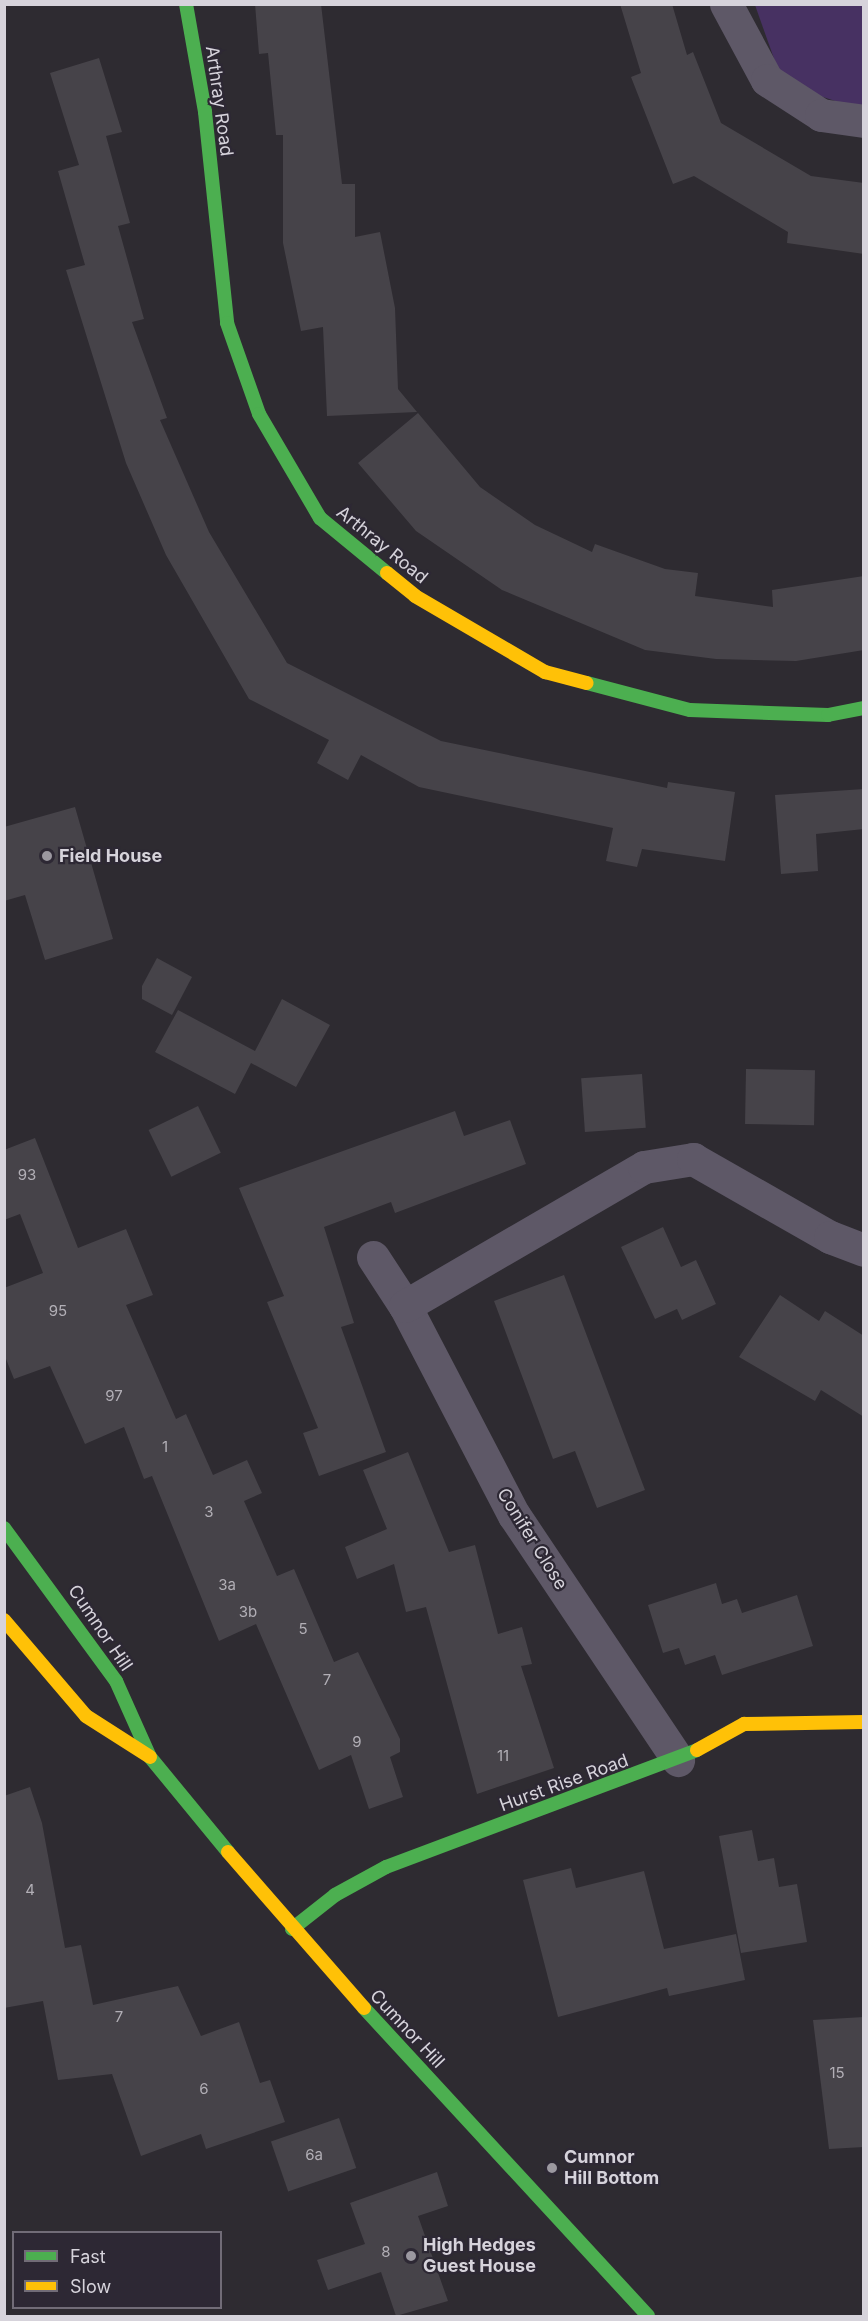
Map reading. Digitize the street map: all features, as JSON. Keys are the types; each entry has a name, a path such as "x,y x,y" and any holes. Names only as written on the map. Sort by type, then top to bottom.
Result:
{"street":[{"name":"Arthray Road","path":"186,4 205,112 227,322 259,414 320,518 415,596 545,672 690,710 828,715 864,708"},
{"path":"726,4 767,80 821,115 864,121"},
{"path":"405,1306 644,1167 693,1159 830,1237 864,1250"},
{"name":"Conifer Close","path":"373,1257 405,1306 514,1515 678,1760"},
{"name":"Cumnor Hill","path":"4,1528 116,1681 150,1757 292,1929 648,2316"},
{"name":"Cumnor Hill","path":"4,1620 86,1716 150,1757"},
{"name":"Hurst Rise Road","path":"292,1929 335,1895 386,1867 678,1760 744,1724 864,1722"}],"shaded area":[{"path":"755,5 863,5 863,110 783,84"}],"building":[{"path":"255,4 321,4 342,184 355,184 355,237 380,232 395,308 398,389 417,412 327,416 323,327 301,331 283,243 283,135 276,135 268,53 259,54"},
{"path":"620,4 672,4 687,55 693,52 721,123 811,176 864,183 864,254 787,243 788,232 694,176 673,184 631,77 641,73"},
{"path":"99,58 122,132 106,136 130,223 118,226 144,319 132,322 167,418 160,420 209,532 287,663 441,741 667,788 668,782 735,792 725,861 642,849 637,867 606,861 613,828 419,787 361,755 348,780 317,763 329,740 249,699 166,555 126,463 66,270 85,265 58,171 79,165 50,73"},
{"path":"418,413 480,487 535,525 592,552 595,544 665,569 698,573 695,596 773,607 772,590 864,576 864,650 796,661 716,659 645,650 502,590 416,531 358,463"},
{"path":"864,789 864,829 816,834 818,871 781,874 775,795"},
{"name":"Field House","path":"75,807 113,939 45,960 25,895 4,901 4,827"},
{"path":"157,958 192,977 172,1015 142,999 142,986"},
{"path":"282,999 330,1025 296,1087 251,1063 235,1094 155,1052 178,1010 255,1051"},
{"path":"746,1069 815,1070 814,1125 745,1124"},
{"path":"642,1074 646,1128 585,1132 581,1078"},
{"path":"198,1106 221,1153 171,1177 149,1130"},
{"path":"455,1111 464,1136 510,1120 526,1164 395,1213 391,1202 324,1227 354,1323 341,1327 386,1452 319,1476 303,1433 318,1428 267,1302 284,1296 239,1188"},
{"path":"35,1138 78,1248 126,1229 153,1295 126,1305 176,1419 186,1414 213,1475 247,1460 262,1493 244,1501 277,1576 294,1569 334,1662 358,1652 400,1739 400,1752 390,1757 403,1797 369,1809 351,1755 319,1770 256,1624 219,1641 152,1476 144,1479 124,1427 85,1444 50,1366 14,1379 4,1354 4,1288 43,1273 20,1214 4,1220 4,1150"},
{"path":"663,1227 681,1267 696,1260 716,1304 682,1320 677,1309 655,1319 621,1247"},
{"path":"564,1275 645,1490 597,1508 575,1451 553,1459 494,1301"},
{"path":"780,1295 819,1321 825,1311 864,1336 864,1417 821,1390 815,1401 739,1357"},
{"path":"408,1452 449,1552 475,1545 498,1634 522,1627 532,1664 521,1666 554,1768 477,1794 426,1607 406,1612 394,1564 357,1579 345,1547 387,1529 363,1470"},
{"path":"716,1583 722,1604 737,1599 742,1613 797,1595 813,1646 722,1675 715,1655 685,1665 679,1648 663,1653 648,1605"},
{"path":"30,1787 42,1823 65,1948 81,1945 93,2005 178,1986 201,2036 239,2022 260,2083 270,2080 285,2122 206,2149 201,2134 141,2156 112,2074 58,2080 43,2001 4,2008 4,1796"},
{"path":"752,1830 758,1861 774,1858 779,1887 797,1884 807,1942 741,1953 719,1836"},
{"path":"571,1868 576,1888 644,1871 664,1949 736,1934 745,1980 669,1996 667,1988 558,2017 523,1880"},
{"path":"864,2017 864,2147 829,2149 813,2020"},
{"path":"339,2118 356,2168 288,2192 271,2141"},
{"path":"437,2172 448,2206 418,2216 448,2301 396,2316 381,2272 328,2290 317,2260 365,2244 350,2203"}],"traffic: fast":[{"path":"186,4 205,112 227,323 259,414 320,518 387,573"},
{"path":"587,683 690,710 828,715 864,708"},
{"path":"4,1528 116,1681 150,1757 228,1852"},
{"path":"292,1929 335,1895 386,1867 697,1750"},
{"path":"364,2008 648,2316"}],"traffic: slow":[{"path":"387,573 415,596 545,672 587,683"},
{"path":"4,1620 86,1716 150,1757"},
{"path":"697,1750 744,1724 864,1722"},
{"path":"228,1852 364,2008"}],"place":[{"name":"Field House","path":"47,856"},
{"name":"Cumnor Hill Bottom","path":"552,2168"},
{"name":"High Hedges Guest House","path":"411,2256"}]}
